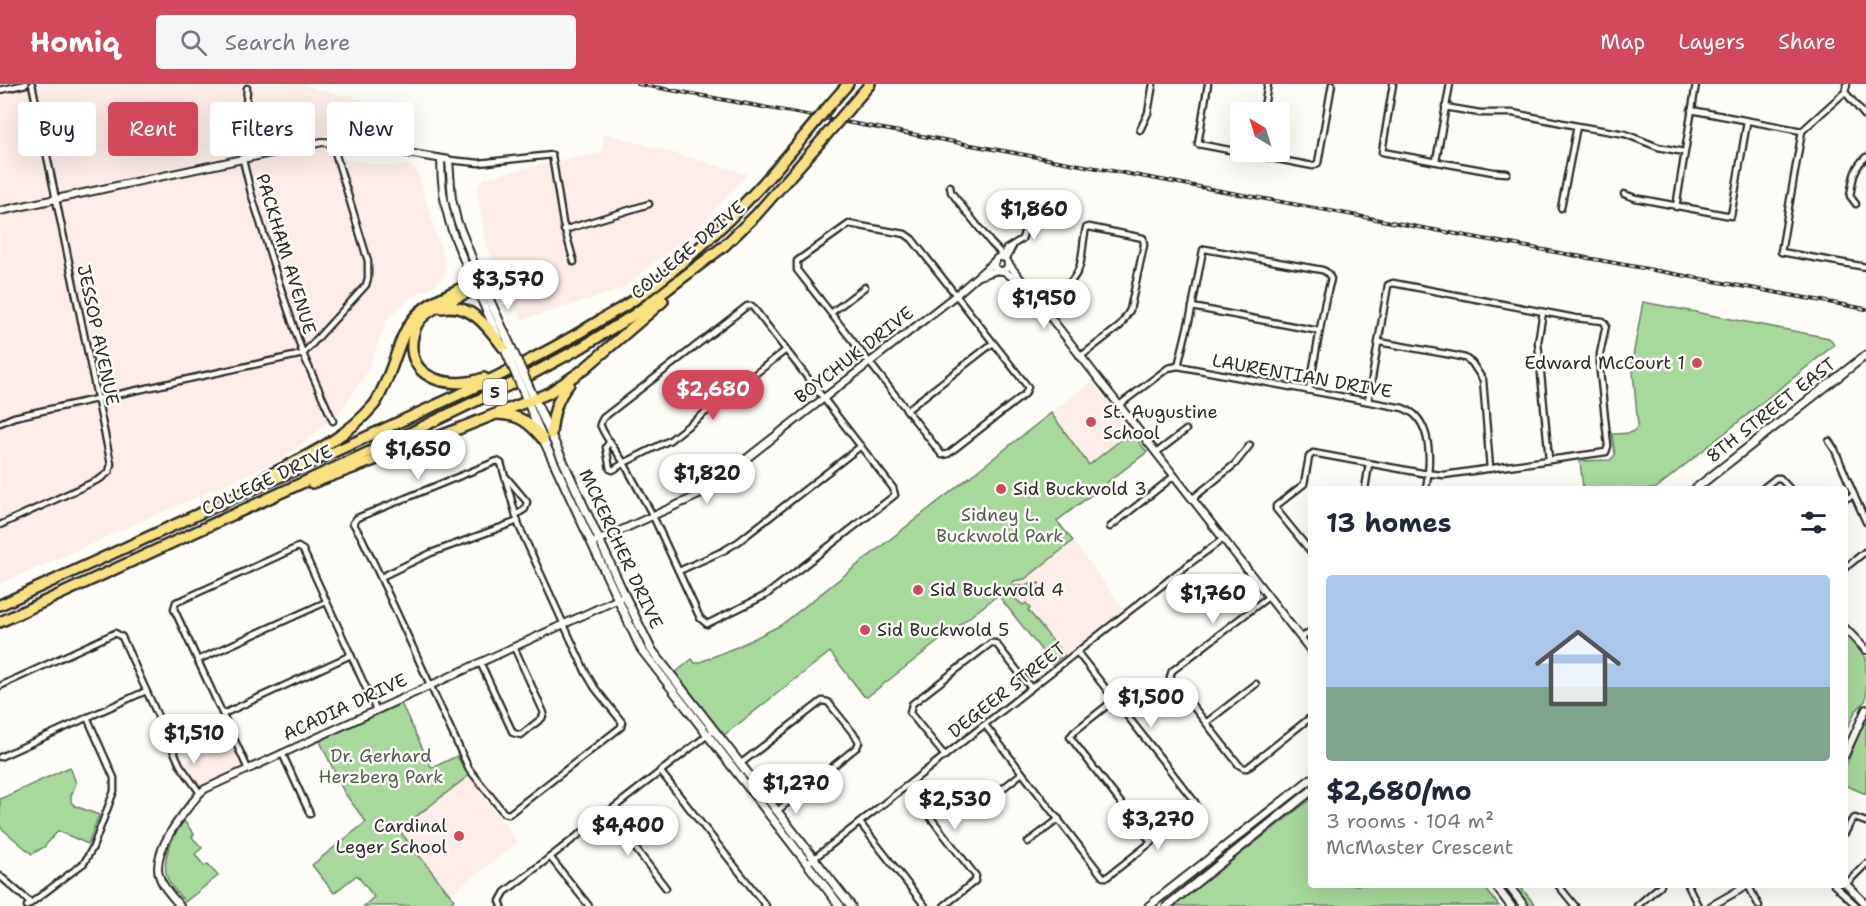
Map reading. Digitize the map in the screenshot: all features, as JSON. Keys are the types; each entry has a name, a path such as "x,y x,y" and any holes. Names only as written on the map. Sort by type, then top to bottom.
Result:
{"highway":[{"name":"COLLEGE DRIVE","path":"0,605 458,395 547,351 638,297 721,228 753,195 848,84"},
{"name":"COLLEGE DRIVE","path":"0,621 393,441 555,362 635,314 662,296 724,246 756,215 870,84"},
{"path":"248,507 558,388 583,370 724,246"},
{"path":"477,285 433,310 419,321 412,334 411,350 413,358 422,371 444,382 462,384 480,379 547,351"},
{"path":"207,509 219,500 330,445 350,429 375,404 390,373 404,333 413,318 432,302 477,285"},
{"path":"433,310 450,306 465,310 486,325 507,349"},
{"path":"495,414 517,417 547,436 562,392 583,370"}],"main road":[{"name":"MCKERCHER DRIVE","path":"477,285 596,542 641,649 711,733 845,905"},
{"name":"8TH STREET EAST","path":"1699,486 1866,356"},
{"name":"MCKERCHER DRIVE","path":"711,733 740,764 777,811 811,861"},
{"path":"1149,906 1308,781"},
{"path":"1167,906 1308,793"},
{"path":"1496,888 1511,906"},
{"path":"1510,888 1524,906"}],"street":[{"path":"0,90 26,84"},
{"name":"JESSOP AVENUE","path":"0,525 100,479 108,472 111,464 32,84"},
{"path":"1140,130 1148,113 1153,84"},
{"path":"1208,84 1198,144 1230,149"},
{"path":"1265,102 1268,84"},
{"path":"1290,160 1316,165 1332,84"},
{"path":"1393,84 1382,152 1507,173"},
{"path":"1436,161 1450,84"},
{"path":"1676,207 1696,84"},
{"path":"1847,84 1845,92 1802,131 1781,252 1866,267"},
{"name":"PACKHAM AVENUE","path":"248,88 243,160 264,236 303,354 333,421"},
{"path":"1845,92 1866,117"},
{"path":"1445,107 1480,113 1513,112 1625,134 1658,147 1684,152"},
{"path":"1691,110 1802,131"},
{"path":"1624,194 1676,207 1731,216 1747,122"},
{"path":"1561,208 1577,126"},
{"path":"0,212 327,142"},
{"path":"414,154 479,162 552,154 564,230 574,262"},
{"path":"0,423 14,417 303,354 361,290 368,278 368,261 336,156"},
{"path":"1856,204 1850,196 1854,173 1858,164 1866,157"},
{"name":"MCKERCHER DRIVE","path":"441,159 441,180 447,216 453,237 477,285"},
{"name":"MCKERCHER DRIVE","path":"449,160 452,199 477,285"},
{"path":"950,186 951,192 999,251 1007,268 1001,270"},
{"path":"564,230 649,204"},
{"path":"1020,279 1016,280 995,265 1022,239 1028,219"},
{"path":"849,224 905,234 912,239 1028,387 1025,394 942,455 831,313 797,270 797,261 849,224"},
{"path":"1041,306 1076,276 1080,267 1086,228 1143,238 1144,245 1130,310 1120,326 1080,357"},
{"path":"1118,406 1168,368 1178,366 1192,307 1201,253 1205,249 1328,273 1331,279 1309,390"},
{"path":"1002,259 1308,647"},
{"name":"BOYCHUK DRIVE","path":"596,542 701,495 956,295 985,269 1002,259"},
{"name":"BOYCHUK DRIVE","path":"979,276 1001,270"},
{"path":"1308,548 1276,509 1277,504 1304,484 1309,457 1313,453 1428,474 1452,474 1603,454 1608,450 1600,354 1606,325 1603,321 1543,312 1393,283 1388,285 1368,401"},
{"path":"831,313 865,286"},
{"path":"747,306 752,306 786,350 893,488 895,495 766,595 707,624 700,618 653,516 600,424 603,418 747,306"},
{"path":"1192,307 1319,331"},
{"path":"1543,312 1538,342 1549,460"},
{"path":"1379,342 1452,355 1465,358 1472,363 1483,380 1490,469"},
{"path":"908,410 993,343"},
{"path":"610,441 606,447 610,469 613,470 670,440 786,350"},
{"name":"LAURENTIAN DRIVE","path":"1178,366 1403,408 1415,415 1425,429 1428,442 1426,486"},
{"path":"1156,453 1186,430"},
{"path":"1829,441 1866,522"},
{"path":"1192,499 1235,464 1250,445"},
{"path":"679,571 738,542 861,446"},
{"path":"497,461 501,463 517,518 590,681 622,723 621,727 509,814 504,813 469,769 381,577 362,538 353,526 354,519 497,461"},
{"path":"1365,486 1369,464"},
{"path":"381,577 517,518 525,509 527,502 505,476"},
{"path":"1110,527 1174,476"},
{"path":"1766,486 1774,479 1780,478 1788,486"},
{"path":"1848,498 1854,495"},
{"name":"DEGEER STREET","path":"811,861 1223,539"},
{"path":"248,769 174,609 176,602 298,547 303,550 376,710"},
{"path":"1848,566 1866,552"},
{"path":"1268,597 1170,673 1170,677 1239,765 1244,768 1247,768 1308,719"},
{"name":"ACADIA DRIVE","path":"180,906 161,880 158,872 159,861 174,825 200,793 282,753 621,598"},
{"path":"198,660 326,602"},
{"path":"1848,631 1866,650"},
{"path":"0,686 115,633 122,638 180,765 200,793"},
{"path":"1301,638 1308,633"},
{"path":"945,756 910,713 912,704 991,643 998,646 1031,688"},
{"path":"480,662 513,733 520,735 542,718 544,713 514,647"},
{"path":"985,725 1103,877 1107,877 1191,812 1196,807 1195,802 1077,652"},
{"path":"223,714 351,655"},
{"path":"1207,722 1256,684"},
{"path":"0,757 146,691"},
{"path":"1114,700 1070,737 1151,842"},
{"path":"740,764 822,701 828,702 857,738 859,742 857,747 777,811"},
{"path":"1848,748 1866,709"},
{"path":"0,876 29,904 84,863 93,847 114,791 114,777 87,717"},
{"path":"502,906 500,901 505,892 711,733"},
{"path":"282,753 310,814"},
{"path":"660,771 766,906"},
{"path":"992,796 1022,772"},
{"path":"906,786 976,876 975,882 944,906"},
{"path":"608,813 666,888"},
{"path":"1848,828 1853,819 1858,818 1866,822"},
{"path":"1028,842 1059,819"},
{"path":"860,823 925,906"},
{"path":"550,858 589,906"},
{"path":"1848,881 1866,864"},
{"path":"1848,887 1866,904"},
{"path":"1563,888 1575,906"},
{"path":"1637,906 1657,888"},
{"path":"1689,888 1698,906"},
{"path":"1711,906 1743,888"},
{"path":"1750,888 1759,906"},
{"path":"1837,888 1857,906"}],"shaded area":[{"path":"9,84 299,84 370,102 327,102 327,135 323,136 327,146 327,156 389,166 409,165 414,169 418,174 446,266 443,276 437,283 430,289 411,297 388,318 366,374 339,414 282,459 0,584 0,86"},
{"path":"604,133 747,174 701,226 620,290 522,320 486,245 478,184 485,178 602,153"},
{"name":"St. Augustine School","path":"1092,381 1131,432 1089,465 1051,413"},
{"path":"1073,541 1124,609 1064,655 1022,603 1006,592 1014,581 1025,579"},
{"path":"235,740 248,769 200,793 180,765"},
{"name":"Cardinal Leger School","path":"468,776 518,842 450,895 399,830"}],"green space":[{"path":"1643,302 1829,338 1834,345 1659,486 1583,486 1580,461 1610,460 1615,455 1612,434 1634,431 1638,425 1632,361"},
{"name":"Sidney L. Buckwold Park","path":"1051,413 1089,465 1131,432 1147,452 1057,521 1073,541 1025,579 1014,581 1007,592 1023,605 1026,603 1030,608 1028,610 1064,655 1052,664 998,595 867,697 830,652 723,736 675,673 692,659 698,663 781,625"},
{"path":"1040,583 1017,596 1011,592 1015,586"},
{"path":"1848,638 1866,658 1866,700 1855,712 1848,727"},
{"name":"Dr. Gerhard Herzberg Park","path":"399,699 432,768 457,756 468,776 399,830 454,900 447,906 364,906 374,897 357,875 334,893 312,865 366,822 344,792 318,737"},
{"path":"1866,717 1866,794 1848,786 1848,761"},
{"path":"70,767 76,783 71,802 75,806 99,815 88,844 58,831 44,847 32,854 0,827 0,799"},
{"path":"1308,801 1308,888 1485,888 1499,906 1174,906"},
{"path":"184,821 194,834 192,837 202,848 195,854 204,866 208,864 218,876 185,902 170,883 165,867 171,842"},
{"path":"1513,888 1521,888 1536,906 1527,906"}],"railway":[{"path":"638,84 1866,309"}],"place":[{"name":"Edward McCourt 1","path":"1697,363"},
{"name":"St. Augustine School","path":"1091,422"},
{"name":"Sid Buckwold 3","path":"1001,489"},
{"name":"Sid Buckwold 4","path":"918,590"},
{"name":"Sid Buckwold 5","path":"865,630"},
{"name":"Cardinal Leger School","path":"459,836"}]}
